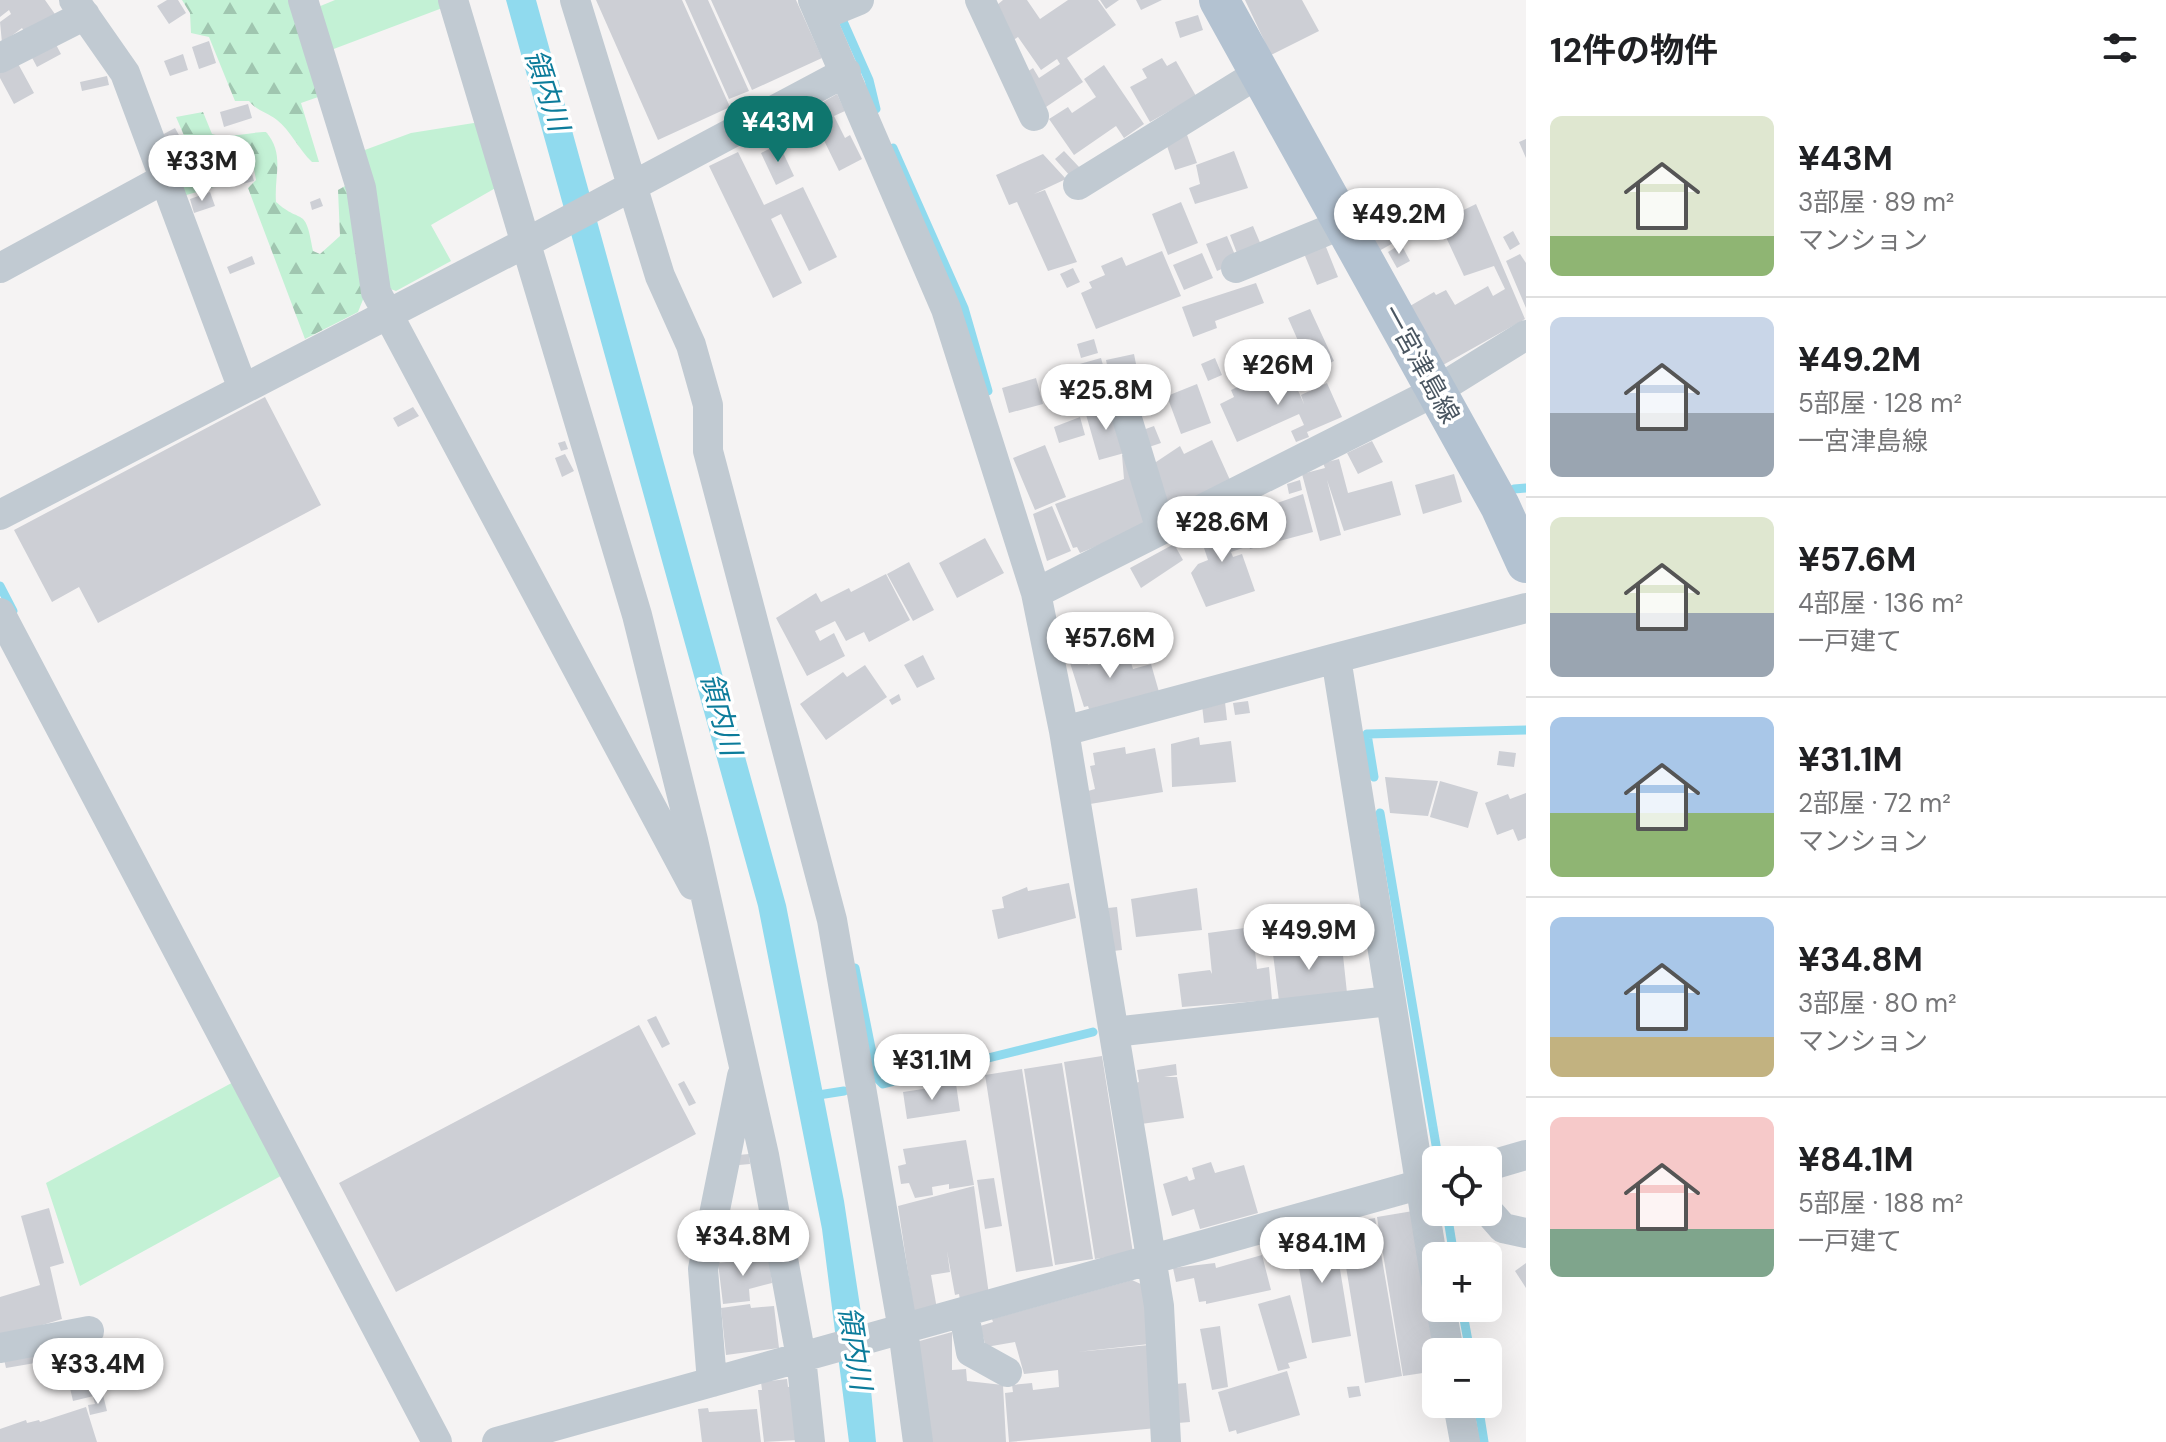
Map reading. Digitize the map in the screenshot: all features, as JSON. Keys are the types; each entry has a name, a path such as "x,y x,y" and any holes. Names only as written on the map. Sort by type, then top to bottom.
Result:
{"main road":[{"name":"一宮津島線","path":"1219,0 1436,391 1513,504 1526,563"}],"street":[{"path":"303,0 361,188 376,292 713,922"},
{"path":"453,0 532,239 637,615 713,922 810,1355 810,1442"},
{"path":"575,0 630,187 660,276 691,345 708,405 708,451 832,920 892,1333 918,1442"},
{"path":"859,0 817,8 946,309 1036,593 1064,731 1159,1306 1166,1442"},
{"path":"981,0 1034,116"},
{"path":"0,58 80,8 125,73 243,389"},
{"path":"0,515 846,72"},
{"path":"1078,185 1259,73"},
{"path":"0,268 164,179"},
{"path":"1236,268 1343,224"},
{"path":"1036,593 1436,391 1526,335"},
{"path":"1126,415 1161,530"},
{"path":"1064,731 1526,608"},
{"path":"0,613 437,1442"},
{"path":"1336,658 1390,1001 1422,1158"},
{"path":"1114,1032 1390,1001"},
{"path":"712,1382 703,1269 744,1064"},
{"path":"1502,1162 1526,1155"},
{"path":"497,1442 1422,1184"},
{"path":"1501,1226 1526,1233"},
{"path":"964,1314 971,1352 1007,1372"},
{"path":"0,1348 89,1331"},
{"path":"1461,1418 1465,1442"}],"green space":[{"path":"182,0 289,0 321,96 301,103 319,162 312,162 277,120 249,101 235,101 209,37 191,33 190,13"},
{"path":"335,0 443,0 445,7 331,50 318,7"},
{"path":"203,112 212,134 231,136 266,132 277,157 276,202 305,221 313,251 320,254 340,236 338,190 345,186 351,190 364,297 358,312 305,339 248,188 256,180 252,159 225,165 224,184 183,196 171,157 189,147 176,117"},
{"path":"480,122 499,186 431,225 451,261 396,291 385,287 362,151 411,133"},
{"path":"239,1079 288,1172 80,1286 46,1183"}],"water":[{"name":"領内川","path":"506,0 536,0 786,905 844,1201 868,1359 876,1442 849,1442 822,1229 758,906"}],"building":[{"path":"0,0 45,0 57,17 25,33 22,28 2,43 0,22 11,14 9,10 0,17"},
{"path":"167,0 178,0 186,13 169,24 157,6"},
{"path":"596,0 682,0 730,107 658,140"},
{"path":"685,0 708,0 749,91 729,99"},
{"path":"711,0 796,0 822,58 752,90"},
{"path":"1003,0 1027,0 1040,19 1068,0 1098,0 1116,25 1067,58 1083,82 1046,107 1021,76 1033,68 1039,78 1060,64 1057,59 1041,70 1018,37 1012,41 991,10"},
{"path":"1100,0 1119,0 1106,9"},
{"path":"1136,0 1162,0 1141,10"},
{"path":"1245,0 1302,0 1319,31 1271,55"},
{"path":"1198,15 1203,30 1180,38 1175,22"},
{"path":"53,39 61,54 37,67 29,52"},
{"path":"209,41 216,63 199,69 192,47"},
{"path":"183,54 188,70 170,76 164,61"},
{"path":"1162,58 1167,66 1176,61 1196,96 1150,122 1130,87 1147,78 1142,69"},
{"path":"16,60 34,93 14,104 0,78 0,69"},
{"path":"1104,65 1144,124 1124,138 1116,126 1074,155 1049,119 1068,107 1072,113 1096,97 1084,79"},
{"path":"107,76 109,85 82,91 80,82"},
{"path":"837,94 845,111 834,116 845,138 850,135 862,159 839,171 809,110"},
{"path":"248,104 252,118 224,127 220,112"},
{"path":"175,128 185,146 169,154 160,136"},
{"path":"1186,132 1197,163 1175,170 1165,140"},
{"path":"1526,139 1526,158 1519,142"},
{"path":"779,144 794,176 776,185 761,153"},
{"path":"1064,151 1080,168 1070,176 1055,159"},
{"path":"1234,151 1248,188 1195,204 1189,188 1200,184 1196,165"},
{"path":"738,152 764,205 803,187 837,257 809,271 781,214 771,219 802,283 773,298 709,166"},
{"path":"1043,154 1066,179 1034,194 1045,190 1077,262 1048,271 1017,202 1009,205 996,175"},
{"path":"248,161 254,181 234,186 228,167"},
{"path":"210,192 215,206 194,213 190,199"},
{"path":"320,198 323,206 312,210 310,202"},
{"path":"1181,202 1198,243 1168,255 1152,214"},
{"path":"1476,204 1525,319 1443,365 1410,306 1434,292 1436,295 1446,290 1455,305 1488,286 1493,296 1505,289 1494,266 1464,276 1439,222"},
{"path":"1391,218 1402,238 1379,251 1369,231"},
{"path":"1253,226 1264,252 1240,261 1230,235"},
{"path":"1513,231 1520,244 1510,250 1503,237"},
{"path":"1227,236 1238,262 1217,271 1206,244"},
{"path":"1324,242 1338,277 1317,285 1303,251"},
{"path":"1401,244 1410,261 1397,268 1388,252"},
{"path":"1162,251 1181,296 1096,329 1081,293 1092,288 1089,282 1105,275 1101,266 1122,257 1126,266"},
{"path":"1202,253 1213,278 1184,290 1173,265"},
{"path":"1520,254 1526,263 1526,308 1506,261"},
{"path":"252,256 255,264 230,274 227,267"},
{"path":"1073,268 1080,282 1067,288 1060,274"},
{"path":"1256,283 1264,303 1215,321 1217,328 1193,337 1182,307"},
{"path":"1310,309 1334,361 1295,379 1290,369 1307,361 1288,318"},
{"path":"1094,339 1098,353 1081,358 1077,344"},
{"path":"1134,354 1139,379 1111,385 1106,360"},
{"path":"1101,358 1113,401 1064,416 1051,372"},
{"path":"1215,358 1222,375 1208,381 1201,364"},
{"path":"1289,370 1304,404 1301,395 1327,383 1342,417 1307,432 1309,437 1296,442 1291,431 1304,425 1299,414 1237,442 1220,404 1234,397 1231,390 1248,382 1250,387"},
{"path":"1036,378 1043,404 1009,413 1002,388"},
{"path":"1197,384 1211,423 1181,434 1167,396"},
{"path":"265,397 321,505 98,623 79,587 52,602 14,530"},
{"path":"1114,403 1128,452 1099,460 1085,411"},
{"path":"413,407 419,416 398,427 393,418"},
{"path":"1080,417 1085,435 1059,443 1054,427"},
{"path":"1154,426 1161,443 1146,448 1140,431"},
{"path":"1212,440 1230,480 1171,509 1150,466 1180,446 1184,454"},
{"path":"565,441 568,449 561,451 558,443"},
{"path":"1372,441 1383,462 1358,474 1347,453"},
{"path":"1045,445 1066,497 1035,510 1013,458"},
{"path":"1128,453 1150,524 1080,553 1077,547 1073,548 1055,504 1124,479 1122,455"},
{"path":"565,454 574,471 562,477 555,458"},
{"path":"1339,459 1348,493 1392,481 1401,515 1344,531 1327,480 1341,535 1320,541 1302,474 1325,468 1323,463"},
{"path":"1454,474 1462,502 1423,514 1415,485"},
{"path":"1300,480 1302,490 1289,494 1287,484"},
{"path":"1303,494 1313,532 1250,549 1236,510 1248,507 1253,525 1261,523 1257,510"},
{"path":"1052,506 1071,551 1047,561 1033,514"},
{"path":"1231,512 1243,548 1231,552 1233,557 1242,554 1255,591 1206,607 1191,573 1198,564 1208,560 1198,530"},
{"path":"985,538 1004,573 957,598 939,563"},
{"path":"1174,544 1183,560 1141,588 1130,568"},
{"path":"909,562 934,610 913,621 887,574"},
{"path":"886,574 910,620 869,642 864,632 846,641 835,621 815,631 820,641 834,633 845,656 807,676 776,618 816,593 821,602 849,588 851,592"},
{"path":"1081,643 1088,665 1128,653 1133,669 1151,664 1159,692 1090,712 1088,706 1084,707 1065,647"},
{"path":"923,655 935,679 917,688 904,665"},
{"path":"865,665 887,697 826,740 800,704 843,672 847,677"},
{"path":"899,694 901,700 892,705 889,700"},
{"path":"1248,701 1250,713 1235,715 1233,703"},
{"path":"1225,702 1227,720 1204,723 1202,705"},
{"path":"1199,737 1200,745 1231,741 1236,782 1172,787 1171,744"},
{"path":"1125,747 1126,754 1155,748 1163,792 1090,804 1088,791 1095,789 1090,766 1095,765 1093,753"},
{"path":"1499,751 1516,753 1514,767 1497,765"},
{"path":"1385,777 1438,781 1428,816 1390,813"},
{"path":"1440,781 1478,792 1468,828 1430,817"},
{"path":"1526,793 1526,838 1518,841 1513,829 1497,835 1485,803 1508,794 1510,799"},
{"path":"1069,883 1076,918 998,939 992,910 1004,908 1002,897 1027,887 1028,891"},
{"path":"1197,888 1202,930 1136,937 1131,899"},
{"path":"1117,907 1122,950 1113,951 1108,908"},
{"path":"1252,927 1253,935 1266,934 1267,950 1255,951 1257,969 1269,967 1272,1000 1182,1007 1178,974 1210,970 1212,974 1208,933"},
{"path":"1303,943 1303,951 1342,946 1347,993 1279,1001 1273,954 1279,954 1278,946"},
{"path":"656,1016 670,1044 662,1048 647,1020"},
{"path":"639,1025 696,1134 396,1292 339,1183"},
{"path":"1102,1056 1133,1253 1095,1259 1064,1062"},
{"path":"1062,1063 1093,1259 1055,1265 1024,1069"},
{"path":"1176,1064 1177,1075 1164,1077 1177,1077 1184,1118 1141,1124 1135,1083 1139,1082 1137,1070"},
{"path":"1022,1069 1053,1266 1016,1272 985,1075"},
{"path":"684,1081 696,1103 689,1106 678,1084"},
{"path":"956,1084 960,1111 907,1119 903,1092"},
{"path":"966,1140 974,1185 949,1189 949,1184 932,1187 933,1195 915,1198 909,1183 901,1184 898,1166 906,1164 903,1149"},
{"path":"749,1154 750,1164 739,1165 738,1155"},
{"path":"1211,1162 1215,1173 1244,1165 1258,1213 1200,1229 1194,1209 1172,1216 1163,1184 1187,1176 1189,1181 1195,1179 1192,1168"},
{"path":"994,1178 1002,1226 985,1229 977,1180"},
{"path":"974,1186 989,1295 960,1300 959,1294 955,1295 947,1251 950,1272 931,1275 937,1309 914,1312 898,1206"},
{"path":"49,1208 64,1263 50,1267 62,1319 0,1338 0,1297 40,1285 21,1216"},
{"path":"1413,1211 1422,1264 1422,1322 1432,1322 1435,1338 1422,1338 1422,1373 1403,1376 1377,1217"},
{"path":"1375,1218 1402,1376 1365,1383 1339,1224"},
{"path":"1333,1227 1351,1336 1312,1343 1293,1234"},
{"path":"1262,1255 1271,1290 1206,1304 1206,1301 1199,1302 1194,1278 1176,1282 1173,1268 1215,1263 1216,1268"},
{"path":"769,1257 772,1283 749,1289 750,1301 723,1304 718,1263"},
{"path":"1526,1263 1526,1288 1515,1271"},
{"path":"1132,1280 1143,1285 1149,1344 1077,1352 1149,1345 1157,1428 1009,1442 1005,1393 1013,1392 1012,1385 1032,1383 1033,1390 1059,1387 1058,1370 1024,1374 1015,1342 986,1347 980,1326 993,1322 992,1319"},
{"path":"1290,1295 1307,1358 1288,1363 1290,1368 1278,1371 1258,1304"},
{"path":"750,1304 751,1308 774,1306 779,1348 726,1355 721,1308"},
{"path":"1220,1326 1228,1387 1212,1390 1200,1329"},
{"path":"952,1332 952,1370 966,1369 967,1381 1003,1385 1006,1442 930,1442 916,1342"},
{"path":"90,1339 102,1394 73,1401 67,1375 51,1379 44,1349"},
{"path":"39,1349 41,1362 6,1368 3,1355"},
{"path":"1287,1371 1300,1415 1237,1434 1236,1430 1229,1432 1218,1392"},
{"path":"787,1379 788,1387 792,1386 798,1440 764,1442 758,1390 762,1390 761,1382"},
{"path":"1186,1383 1190,1422 1178,1423 1175,1384"},
{"path":"1359,1386 1361,1396 1349,1398 1347,1387"},
{"path":"103,1395 107,1411 90,1415 88,1405 95,1404 93,1397"},
{"path":"86,1407 97,1442 0,1442 0,1429 26,1420 27,1423 40,1422"},
{"path":"708,1408 709,1412 757,1409 761,1442 702,1442 698,1409"}],"waterway":[{"path":"842,19 869,80 876,109"},
{"path":"893,148 964,308 988,391"},
{"path":"1514,489 1526,488"},
{"path":"0,586 13,611"},
{"path":"1374,777 1367,734 1526,730"},
{"path":"1380,813 1436,1146"},
{"path":"855,968 877,1078 883,1084 1093,1032"},
{"path":"812,1096 844,1091"},
{"path":"1449,1226 1452,1242"},
{"path":"1465,1322 1467,1338"},
{"path":"1480,1418 1484,1442"}]}
